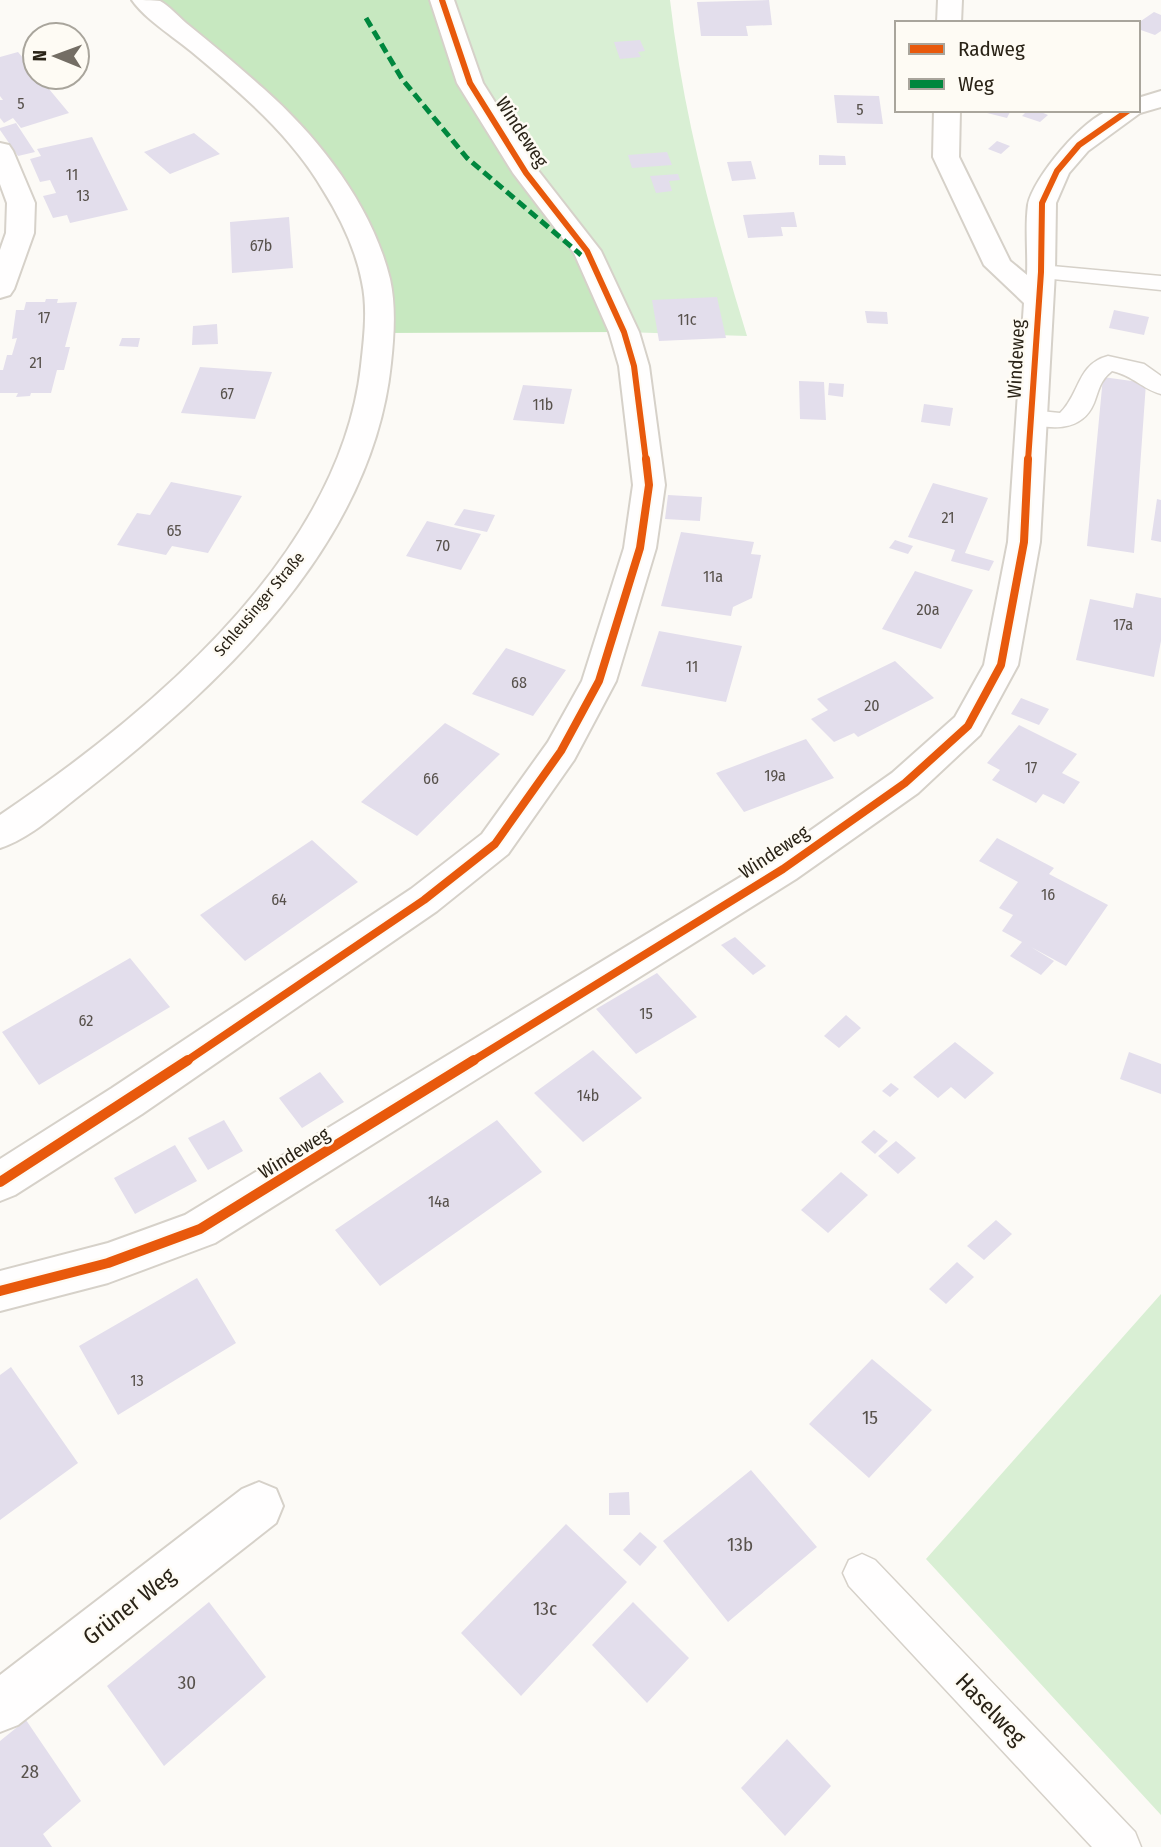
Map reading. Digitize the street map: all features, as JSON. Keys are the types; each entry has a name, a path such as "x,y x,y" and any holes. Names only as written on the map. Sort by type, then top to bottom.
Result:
{"street":[{"name":"Schleusinger Straße","path":"0,834 116,748 192,681 243,628 294,567 333,506 356,450 372,399 379,333 375,274 354,220 326,173 278,116 144,0"},
{"name":"Windeweg","path":"0,1182 127,1101 424,901 495,844 561,751 599,681 640,548 649,485 634,366 624,332 587,251 526,173 470,83 442,0"},
{"path":"949,21 950,0"},
{"path":"1140,105 1161,99"},
{"path":"947,112 946,157 998,265 1039,285"},
{"name":"Windeweg","path":"0,1291 108,1263 200,1229 783,869 905,783 968,726 1000,665 1024,542 1042,203 1057,171 1079,145 1126,112"},
{"path":"0,151 21,203 20,233 0,289"},
{"name":"Grüner Weg","path":"0,1707 259,1506"}],"lane":[{"path":"1039,285 1161,283"},
{"path":"1030,417 1065,421 1081,406 1092,375 1108,363 1136,369 1161,387"},
{"name":"Haselweg","path":"862,1573 1120,1847"}],"green space":[{"path":"144,0 442,0 470,83 624,332 379,333 375,274 326,173 227,70"},
{"path":"442,0 670,0 691,128 722,253 747,336 624,332 526,173"},
{"path":"1161,1294 1161,1815 926,1559"}],"building":[{"path":"769,0 772,25 746,26 748,36 701,36 697,2"},
{"path":"1154,12 1161,15 1161,31 1155,35 1140,30 1140,22"},
{"path":"640,40 645,51 638,52 641,57 620,59 614,42"},
{"path":"18,52 21,56 21,91 51,91 69,113 21,128 13,118 4,123 0,118 0,100 3,100 0,96 0,57"},
{"path":"834,95 879,96 883,124 837,123"},
{"path":"988,112 1010,112 1007,118"},
{"path":"1026,112 1048,115 1040,122 1022,116"},
{"path":"16,123 35,152 18,156 0,130"},
{"path":"194,133 220,154 170,174 144,152"},
{"path":"92,137 128,210 70,223 67,215 53,218 43,196 56,193 50,180 40,182 30,159 41,156 37,149"},
{"path":"997,141 1010,146 1001,154 988,149"},
{"path":"667,152 672,165 632,168 628,155"},
{"path":"819,155 845,156 846,165 819,165"},
{"path":"751,161 756,179 732,181 727,162"},
{"path":"678,174 680,180 669,181 672,191 656,193 650,176"},
{"path":"794,212 797,227 781,227 783,236 748,238 743,215"},
{"path":"289,217 293,268 232,273 230,222"},
{"path":"717,297 726,338 659,341 652,300"},
{"path":"46,299 58,299 57,303 77,302 65,347 70,347 64,370 57,370 51,393 31,393 30,396 16,397 18,393 0,393 0,370 3,370 7,355 12,355 17,338 12,339 16,310 24,310 26,302 45,302"},
{"path":"1114,310 1149,317 1144,335 1109,328"},
{"path":"865,311 887,312 888,324 867,323"},
{"path":"217,324 218,344 192,345 193,326"},
{"path":"122,338 140,338 138,347 119,346"},
{"path":"200,367 272,372 255,419 181,413"},
{"path":"1103,377 1146,383 1134,553 1087,546"},
{"path":"799,381 824,382 826,420 800,419"},
{"path":"829,383 844,384 843,397 828,395"},
{"path":"523,385 572,389 564,424 513,420"},
{"path":"924,404 953,408 950,426 921,422"},
{"path":"171,482 242,496 208,553 172,546 166,555 117,545 137,513 150,515"},
{"path":"933,483 988,498 965,553 994,561 989,571 951,561 955,550 908,537"},
{"path":"668,495 702,497 700,521 665,519"},
{"path":"1157,499 1161,500 1161,542 1151,540"},
{"path":"464,509 495,515 487,532 454,525"},
{"path":"427,521 481,534 461,570 406,556"},
{"path":"681,532 754,542 751,554 761,555 752,598 733,607 731,616 661,606"},
{"path":"895,540 913,546 908,554 889,548"},
{"path":"915,571 973,590 941,649 882,629"},
{"path":"1136,593 1161,598 1161,641 1154,677 1076,660 1090,599 1133,608"},
{"path":"659,631 742,646 726,702 641,686"},
{"path":"506,648 566,670 533,716 472,694"},
{"path":"895,661 934,698 858,737 854,733 834,742 811,719 828,710 817,699"},
{"path":"1021,698 1049,709 1039,725 1011,714"},
{"path":"445,723 500,754 417,836 361,802"},
{"path":"1019,725 1077,754 1062,773 1080,782 1064,804 1043,794 1036,803 992,780 1000,770 987,763"},
{"path":"806,739 834,778 744,812 716,773"},
{"path":"997,838 1054,868 1049,874 1108,905 1066,966 1031,947 1054,961 1041,975 1010,956 1022,942 1002,931 1013,915 999,908 1018,882 979,861"},
{"path":"312,840 358,882 245,961 200,915"},
{"path":"735,937 766,966 753,975 721,945"},
{"path":"130,958 170,1007 39,1085 2,1032"},
{"path":"657,973 697,1017 636,1054 596,1009"},
{"path":"846,1015 861,1028 839,1048 824,1036"},
{"path":"955,1042 994,1073 965,1099 951,1087 938,1098 913,1077"},
{"path":"593,1050 642,1098 583,1142 534,1093"},
{"path":"1129,1052 1161,1064 1161,1094 1120,1079"},
{"path":"320,1072 344,1102 302,1128 279,1098"},
{"path":"891,1083 899,1089 890,1097 882,1091"},
{"path":"224,1120 243,1151 208,1170 188,1138"},
{"path":"497,1120 542,1172 380,1286 335,1230"},
{"path":"874,1130 888,1141 875,1154 861,1142"},
{"path":"896,1141 916,1158 898,1174 878,1156"},
{"path":"175,1145 197,1181 135,1214 114,1178"},
{"path":"841,1172 868,1195 828,1233 801,1210"},
{"path":"996,1220 1012,1234 984,1260 967,1246"},
{"path":"957,1262 974,1277 946,1304 929,1289"},
{"path":"197,1278 236,1343 118,1415 79,1346"},
{"path":"872,1359 932,1410 869,1478 809,1424"},
{"path":"11,1367 78,1463 0,1520 0,1375"},
{"path":"751,1470 817,1547 728,1622 663,1541"},
{"path":"629,1492 630,1515 609,1515 609,1493"},
{"path":"566,1524 627,1582 521,1696 461,1633"},
{"path":"640,1532 657,1547 640,1566 623,1550"},
{"path":"209,1602 266,1677 164,1766 107,1686"},
{"path":"633,1602 689,1658 647,1703 592,1645"},
{"path":"26,1720 81,1801 43,1834 52,1847 0,1847 0,1741"},
{"path":"787,1739 831,1786 785,1836 741,1788"}],"marked path":[{"path":"366,18 402,79 467,158 581,255"}],"cycle path":[{"path":"0,1182 127,1101 424,900 495,844 561,751 599,681 640,548 649,485 634,366 624,332 587,251 526,173 470,83 442,0"},
{"path":"0,1291 108,1263 200,1229 783,869 905,783 968,726 1001,665 1024,542 1041,272 1042,203 1057,171 1079,145 1126,112"}]}
